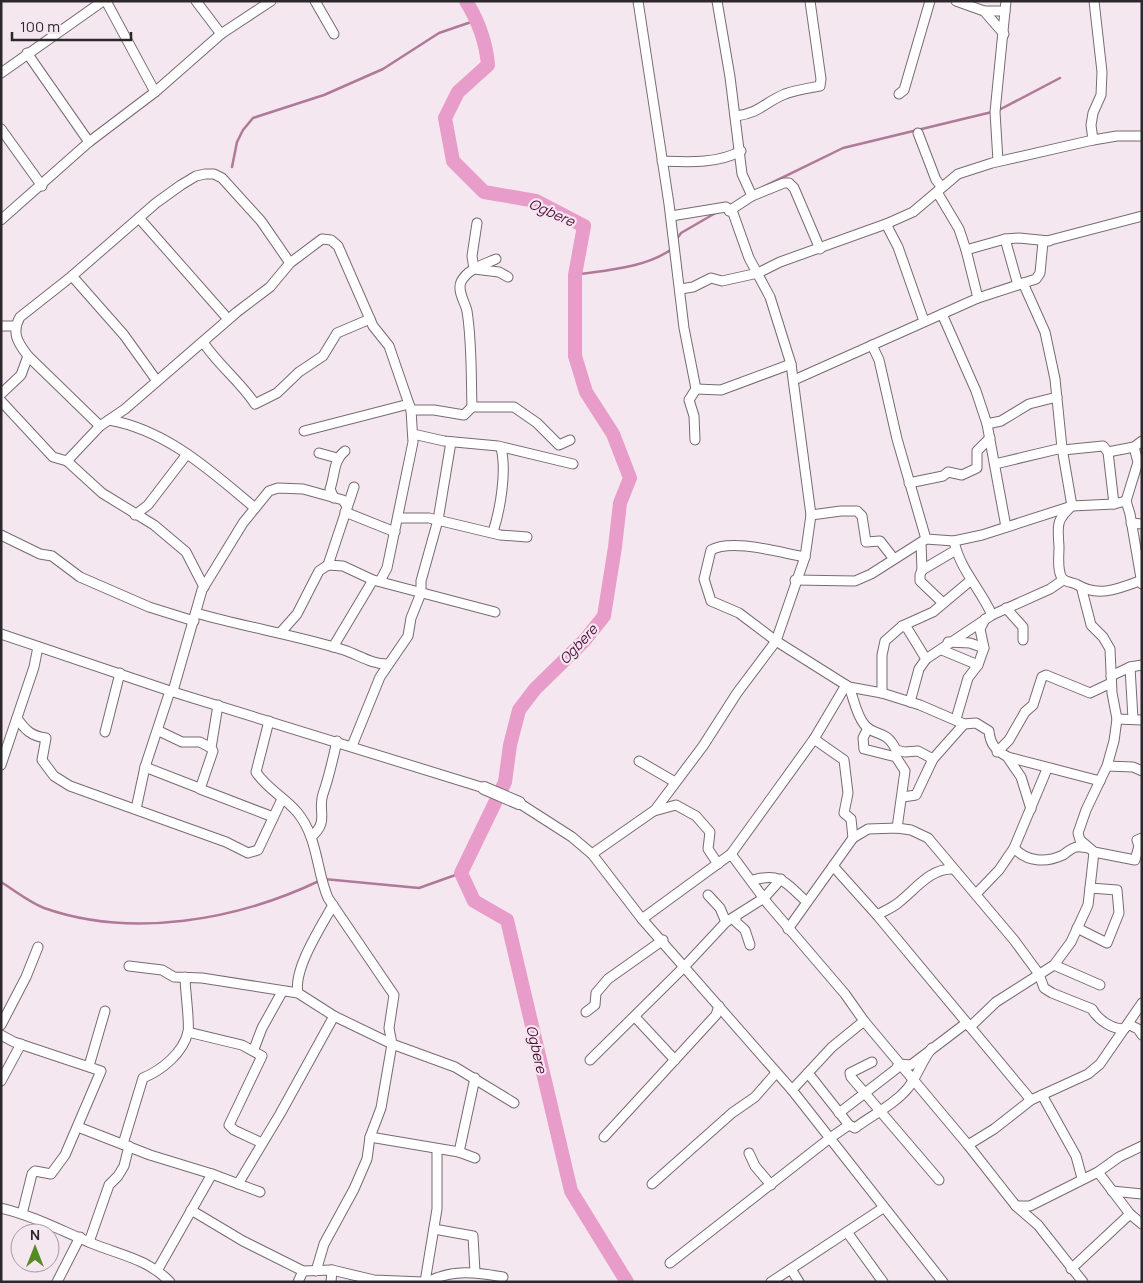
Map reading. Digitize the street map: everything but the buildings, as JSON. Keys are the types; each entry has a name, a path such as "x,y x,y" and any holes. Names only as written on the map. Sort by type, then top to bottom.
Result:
{"street":[{"path":"1,73 27,53 105,1 155,92"},
{"path":"196,1 221,34"},
{"path":"1,220 42,186 89,142 155,92 221,34 271,1"},
{"path":"315,1 334,34"},
{"path":"638,1 671,216 676,276 680,289 684,328 696,389 689,400 694,416 695,440"},
{"path":"717,1 736,116 742,174 752,196"},
{"path":"736,116 750,114 787,93 820,86 821,78 810,1"},
{"path":"899,94 904,90 930,1"},
{"path":"956,1 984,11 1005,11"},
{"path":"998,161 995,110 1006,1"},
{"path":"1093,140 1091,125 1093,113 1101,95 1102,72 1094,1"},
{"path":"984,11 1004,34"},
{"path":"27,53 89,142"},
{"path":"1,129 42,186"},
{"path":"918,133 940,190 959,229 978,298"},
{"path":"680,289 694,287 711,278 722,281 758,274 780,262 886,224 913,212 958,174 998,161 1093,140 1117,136 1142,136"},
{"path":"662,161 713,160 731,156 741,151"},
{"path":"100,426 28,356 16,338 15,326 20,317 72,276 156,203 196,176 214,174 222,178 261,221 290,264"},
{"path":"729,211 752,196 784,183 792,184 820,249"},
{"path":"592,854 653,811 676,782 776,641 795,580 805,557 811,515 800,445 791,364 770,297 749,258 733,214 726,207 671,216"},
{"path":"794,380 978,298 1036,279 1040,274 1043,242 1142,216"},
{"path":"139,218 228,319"},
{"path":"474,269 472,256 477,223"},
{"path":"886,224 898,247 924,321"},
{"path":"67,461 100,426 203,342 228,319 270,287 290,264 322,239 328,238 335,242 370,319 379,336 389,346 410,407 413,434 387,568 333,647"},
{"path":"966,250 1004,239 1020,238 1049,241"},
{"path":"1004,239 1021,284 1045,332 1057,397 1062,449 1072,506"},
{"path":"472,408 470,335 465,303 460,293 462,282 474,269 496,259"},
{"path":"474,269 499,272 508,277"},
{"path":"72,276 124,335 156,381"},
{"path":"942,314 976,391 986,424 1006,527"},
{"path":"203,342 214,359 243,385 255,404 278,393 299,372 323,356 337,333 370,319"},
{"path":"1,326 15,326"},
{"path":"872,345 879,360 923,541 920,581 943,603"},
{"path":"1,394 21,375 28,356"},
{"path":"696,389 721,390 791,364"},
{"path":"986,424 1001,421 1029,404 1057,397"},
{"path":"1,401 53,458 67,461 102,493 154,525 186,552 204,587"},
{"path":"304,431 410,407 464,415 472,408 514,406 538,423 559,446 570,440"},
{"path":"109,420 126,423 160,437 187,454 254,508"},
{"path":"413,434 451,442 501,448 573,464"},
{"path":"909,484 943,476 948,472 962,475 978,468 978,451 990,438"},
{"path":"1108,452 1134,448 1142,441"},
{"path":"352,746 385,668 408,636 411,618 421,593 421,581 438,520 451,442"},
{"path":"995,464 1062,449 1103,446 1108,452 1114,504"},
{"path":"493,532 500,512 504,461 501,448"},
{"path":"1072,506 1060,517 1057,525 1060,572 1063,580 1082,590 1094,592 1107,591 1141,582 1126,501 1138,462 1134,448"},
{"path":"334,498 330,489 337,458 345,451"},
{"path":"319,453 337,458"},
{"path":"135,515 148,505 187,454"},
{"path":"328,565 354,487"},
{"path":"136,809 145,767 172,691 204,587 238,530 269,491 278,488 304,489 343,500 346,508 395,532"},
{"path":"922,570 943,556 982,535 1072,506 1114,504 1126,501"},
{"path":"811,515 858,511 862,516 866,542 880,541 894,559"},
{"path":"398,518 410,516 438,520 527,537"},
{"path":"1131,522 1142,524"},
{"path":"1,535 40,554 52,556 80,577 148,607 255,629 280,632 333,647 385,668"},
{"path":"795,580 855,580 871,574 923,541 956,550 970,580 986,600 989,617 980,630 984,648 978,665 968,678 960,721 933,759 916,795 903,797"},
{"path":"805,557 736,545 719,546 711,550 704,579 712,601 739,613 776,641 847,686 882,693 960,721 976,723 989,731 990,739 997,752 1047,769 1100,781"},
{"path":"280,632 297,614 319,571 328,565 343,566 377,580 496,612"},
{"path":"882,693 882,655 885,641 902,626 933,612 970,580"},
{"path":"910,702 920,669 926,659 942,650 948,642 989,617 1050,589 1063,580"},
{"path":"1082,590 1092,625 1103,637 1110,649 1111,680 1116,719 1114,741 1108,766 1078,833 1080,840 1092,850"},
{"path":"1006,608 1023,627 1023,640"},
{"path":"902,626 907,628 926,659"},
{"path":"1,634 172,691 484,788 519,803 572,837 592,854 642,918 792,1090 940,1279 929,1282"},
{"path":"948,642 970,643 984,648"},
{"path":"1,764 38,647"},
{"path":"942,650 978,665"},
{"path":"997,752 1009,740 1025,712 1033,705 1042,677 1046,675 1090,693 1130,667 1142,665"},
{"path":"1116,719 1137,719 1130,667"},
{"path":"105,732 120,673"},
{"path":"847,686 859,715 868,728 884,733 891,739 896,750 905,752 918,751 933,759"},
{"path":"642,918 731,854 814,739 847,686"},
{"path":"199,788 213,751 211,748 218,705"},
{"path":"17,718 25,730 32,735 46,738 42,760 54,776 74,788 226,842 248,853 258,850 282,799"},
{"path":"269,721 256,772 260,780 297,812 312,837 321,881 333,905 394,995 389,1028 392,1044 380,1108 370,1137 367,1160 354,1189 324,1244 316,1271"},
{"path":"868,728 863,738 864,749 896,757 905,771 903,797 897,828"},
{"path":"158,731 182,742 200,742 211,748"},
{"path":"814,739 844,760 848,793 844,813 851,819 853,838"},
{"path":"312,837 319,831 322,796 337,741"},
{"path":"1008,757 1021,776 1031,809"},
{"path":"639,761 676,782"},
{"path":"1108,766 1133,767 1142,771"},
{"path":"145,767 273,817"},
{"path":"976,894 999,870 1014,848 1047,769"},
{"path":"653,811 676,805 696,816 710,832 708,849 718,864"},
{"path":"788,928 853,838 868,829 897,828 911,830 928,838 976,894 1039,974 1044,988 1092,1009 1095,1016 1116,1029 1124,1029 1128,1024"},
{"path":"1014,848 1028,859 1045,860 1059,856 1075,846 1135,860 1139,846 1137,840 1142,838"},
{"path":"899,1064 911,1065 996,1002 1054,965 1071,942 1086,910 1090,888 1092,850"},
{"path":"731,854 753,880 764,898 845,994 899,1064 968,1145 1016,1206 1038,1225 1083,1282"},
{"path":"833,866 877,915 1030,1100"},
{"path":"877,915 896,905 926,878 942,869 953,869"},
{"path":"753,880 769,876 781,880 807,902"},
{"path":"590,1060 602,1046 684,967 726,922 736,918 764,898 781,880"},
{"path":"1077,928 1106,943 1119,913 1117,890 1090,888"},
{"path":"708,895 720,908 726,922"},
{"path":"298,993 296,986 308,952 333,905"},
{"path":"736,918 736,922 744,930 750,945"},
{"path":"586,1012 595,1006 596,993 608,979 663,940"},
{"path":"1,1025 26,977 38,947"},
{"path":"1054,965 1100,985"},
{"path":"129,966 162,970 174,977 298,993 334,1016 392,1044 455,1067 476,1078 514,1103"},
{"path":"57,1282 84,1240 109,1185 124,1166 126,1145 143,1078 156,1072 174,1057 188,1032 185,978"},
{"path":"254,1049 262,1028 282,992"},
{"path":"968,1145 994,1129 1030,1100 1088,1074 1100,1064 1142,1002"},
{"path":"604,1137 716,1015 719,1006"},
{"path":"89,1066 105,1011"},
{"path":"238,1184 334,1016"},
{"path":"634,1017 675,1060"},
{"path":"792,1090 832,1047 864,1021"},
{"path":"1128,1024 1138,1029 1142,1035"},
{"path":"188,1032 234,1042 254,1049 262,1056 229,1125 234,1130 262,1143"},
{"path":"1,1035 21,1044 101,1071 78,1127 55,1170 47,1174 35,1170 22,1214"},
{"path":"1,1081 21,1044"},
{"path":"808,1073 849,1125 855,1128 882,1111 907,1088 922,1060 932,1048"},
{"path":"872,1062 850,1073 939,1180"},
{"path":"839,1113 896,1069 899,1064"},
{"path":"652,1184 732,1113 755,1097 776,1073"},
{"path":"459,1152 476,1078"},
{"path":"1042,1095 1076,1156 1082,1178"},
{"path":"670,1263 849,1125"},
{"path":"78,1127 150,1155 212,1174 260,1192"},
{"path":"370,1137 437,1150 459,1152 475,1158"},
{"path":"1016,1206 1030,1206 1082,1178 1098,1172 1119,1157 1142,1146"},
{"path":"425,1282 438,1192 437,1150"},
{"path":"749,1153 755,1166 771,1185"},
{"path":"1098,1172 1130,1214 1142,1224"},
{"path":"158,1269 212,1174"},
{"path":"1112,1191 1142,1194"},
{"path":"1,1208 41,1219 84,1240 158,1269 170,1282"},
{"path":"771,1282 884,1208"},
{"path":"191,1210 243,1241 302,1271 332,1270 374,1280 425,1282 453,1272 475,1272 503,1277"},
{"path":"1071,1269 1130,1214"},
{"path":"434,1229 473,1236 475,1272"},
{"path":"847,1232 882,1282"},
{"path":"791,1269 799,1282"},
{"path":"331,1282 332,1270"},
{"path":"298,1282 302,1271"}],"waterway":[{"name":"Ogbere","path":"466,1 475,16 481,32 486,48 488,65 458,92 445,118 453,161 484,192 536,201 584,226 575,275 575,356 586,392 613,434 630,478 620,503 604,616 584,641 535,689 519,710 510,745 505,782 461,873 474,901 507,920 571,1191 627,1282"},
{"path":"232,167 237,142 243,130 253,118 324,95 383,69 439,33 477,20"},
{"path":"997,111 1060,78"},
{"path":"761,188 843,148 992,112"},
{"path":"676,240 681,233 719,211"},
{"path":"575,275 613,270 638,264 672,249"},
{"path":"324,879 419,888 461,873"},
{"path":"1,882 44,908 78,917 113,922 148,923 184,921 219,915 287,895 319,881"}]}
